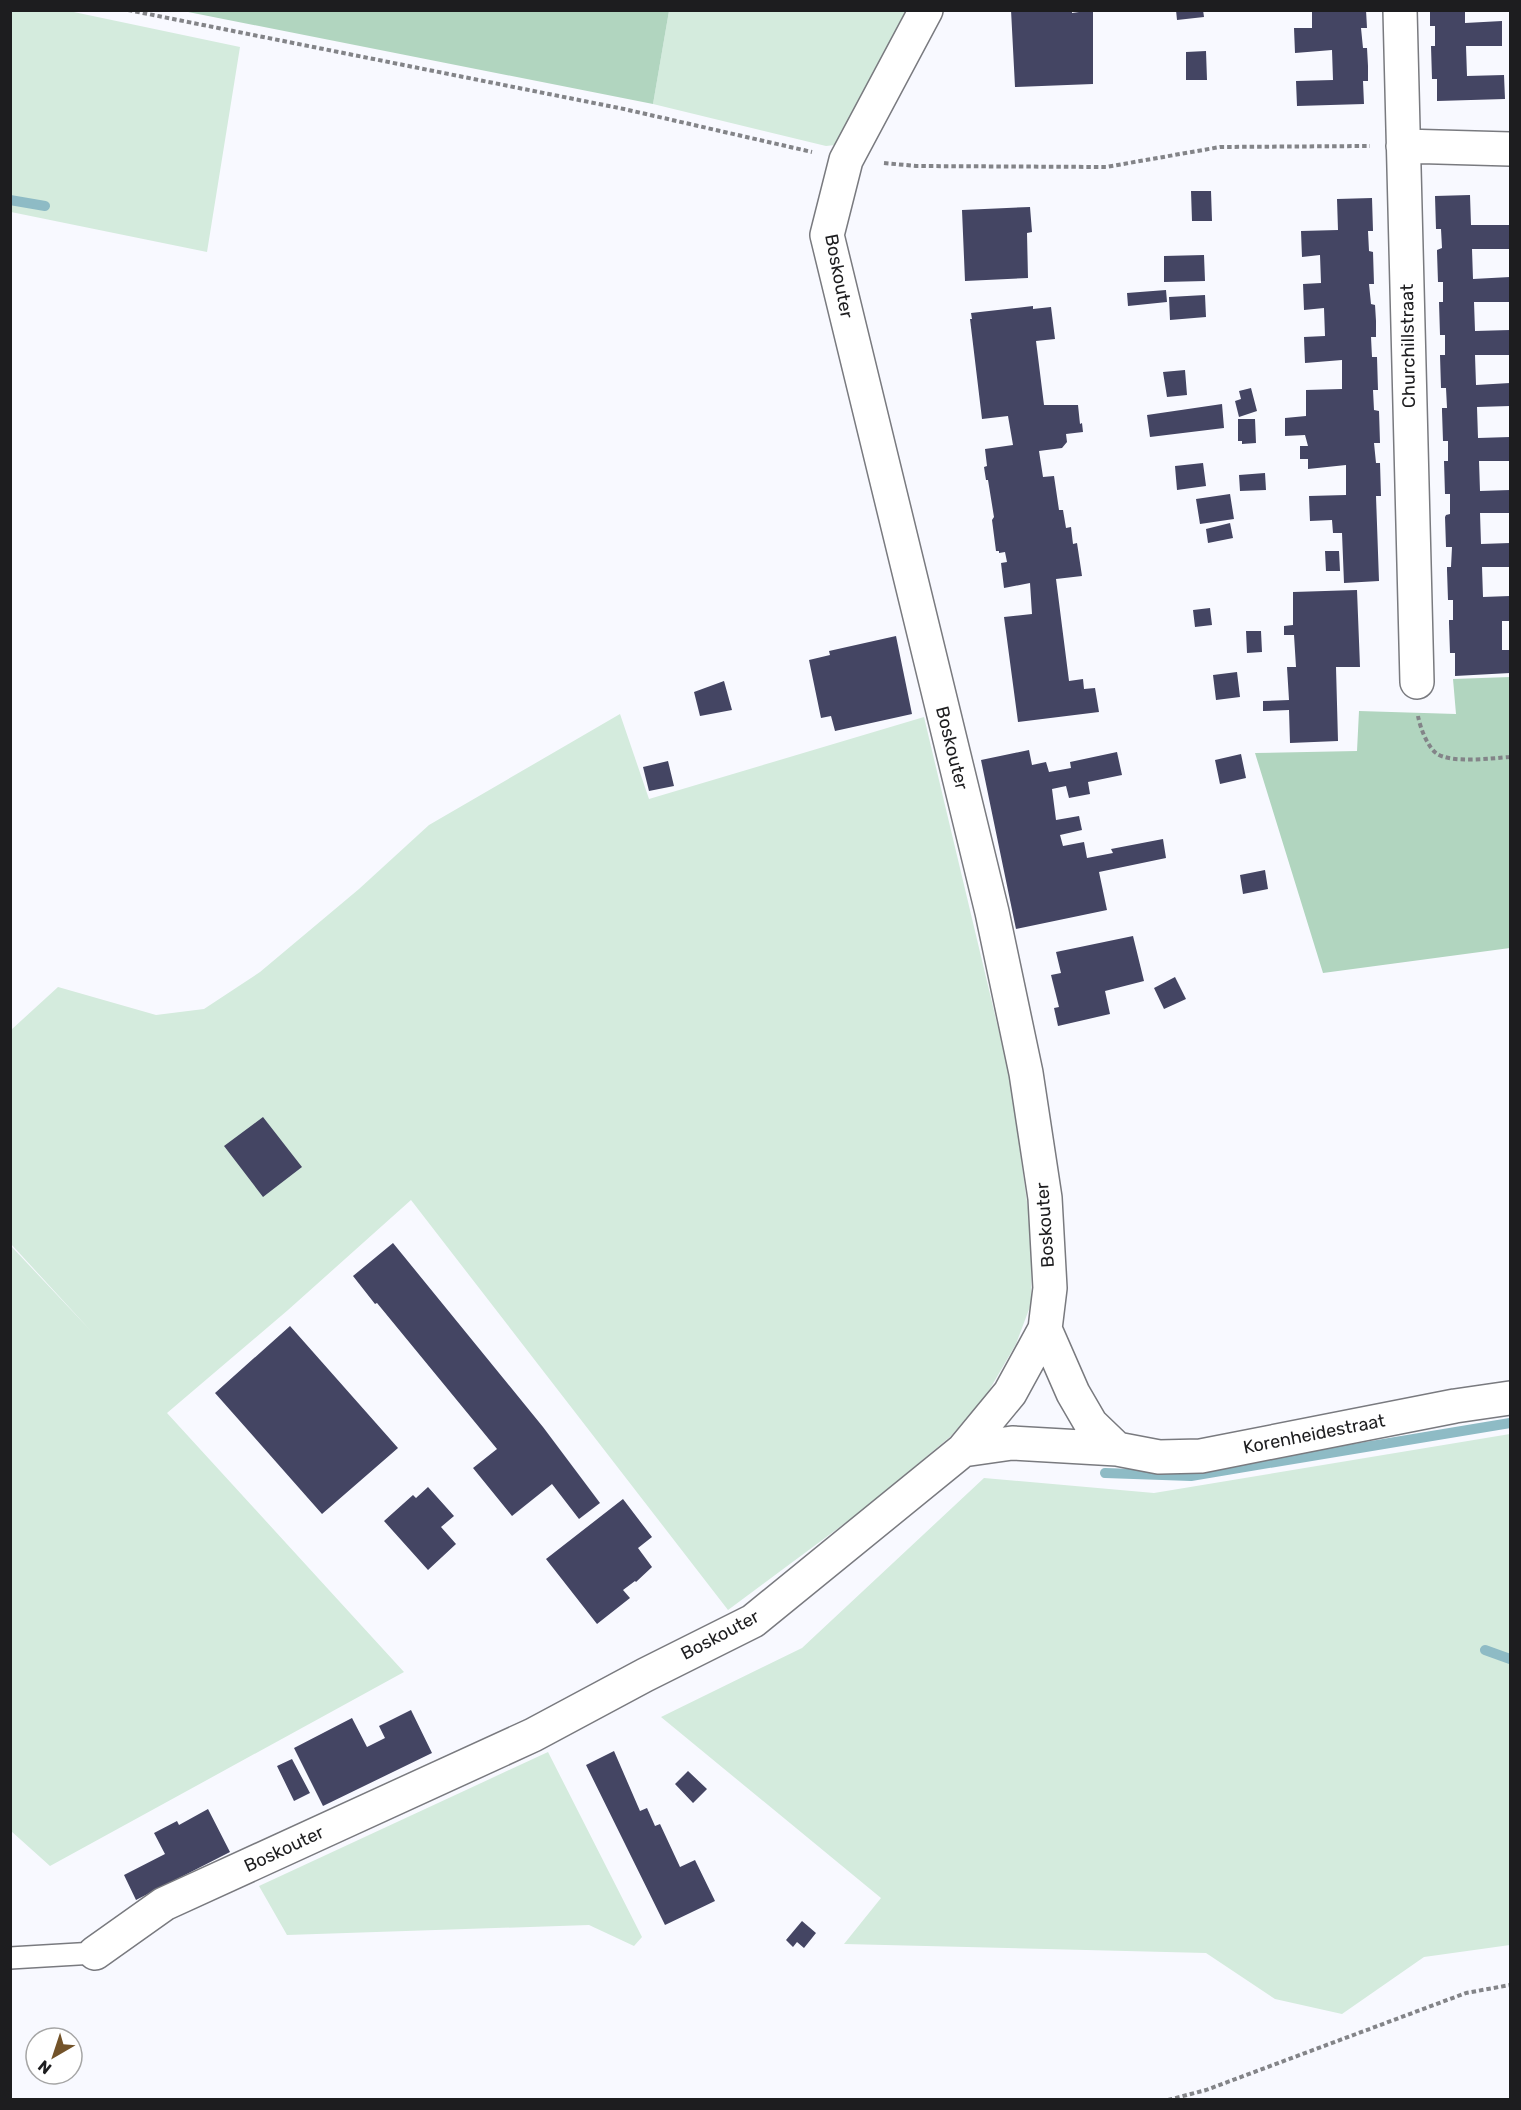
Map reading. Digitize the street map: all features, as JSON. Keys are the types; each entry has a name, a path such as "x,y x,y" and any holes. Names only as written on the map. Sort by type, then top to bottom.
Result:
{"street":[{"name":"Boskouter","path":"95,1953 164,1904 533,1735 753,1621 963,1450 1010,1393 1045,1329 1050,1288 1045,1198 1026,1073 990,901 827,235 846,160 926,10"},
{"name":"Churchillstraat","path":"1400,10 1417,682"},
{"path":"1403,146 1510,149"},
{"path":"1045,1329 1073,1393 1091,1425 1117,1449"},
{"name":"Korenheidestraat","path":"963,1450 1012,1443 1117,1449 1159,1457 1201,1456 1455,1406 1510,1398"}],"lane":[{"path":"10,1958 95,1953"}],"path":[{"path":"128,10 624,109 846,160 916,166 1106,167 1220,147 1403,146"},
{"path":"1417,682 1417,711 1421,730 1437,753 1458,760 1510,757"},
{"path":"1168,2100 1206,2090 1466,1993 1510,1985"}],"green space":[{"path":"11,10 69,11 240,47 207,252 11,212"},
{"path":"669,10 653,104 183,11"},
{"path":"669,11 914,11 842,138 835,145 826,146 653,104"},
{"path":"1510,677 1510,948 1323,973 1255,753 1357,751 1359,711 1456,714 1453,679"},
{"path":"620,714 649,799 924,717 1010,1078 1032,1238 1031,1304 1016,1344 987,1394 951,1436 860,1512 728,1610 411,1200 288,1310 167,1413 404,1672 50,1866 11,1831 11,1246 91,1331 11,1244 11,1030 58,987 156,1015 204,1009 260,972 359,889 429,825"},
{"path":"1510,1434 1510,1945 1424,1957 1342,2014 1275,1999 1206,1953 844,1944 881,1898 661,1717 802,1648 984,1478 1154,1493"},
{"path":"548,1752 642,1937 634,1946 589,1925 287,1935 259,1886"}],"building":[{"path":"1011,10 1072,10 1072,13 1093,10 1093,84 1015,87"},
{"path":"1176,10 1203,10 1204,17 1177,20"},
{"path":"1312,10 1366,10 1367,28 1361,28 1363,48 1367,48 1368,66 1368,81 1363,81 1364,104 1297,106 1296,81 1333,80 1332,50 1295,53 1294,28 1312,28"},
{"path":"1430,10 1465,10 1465,23 1502,21 1502,46 1466,46 1467,76 1504,75 1505,99 1437,101 1437,79 1432,79 1431,46 1435,46 1435,26 1430,26"},
{"path":"1206,51 1207,80 1186,80 1186,52"},
{"path":"1191,191 1211,191 1212,221 1192,221"},
{"path":"1470,195 1471,225 1509,225 1509,249 1472,249 1473,279 1510,277 1510,302 1474,302 1475,331 1510,330 1510,355 1475,355 1476,385 1510,383 1510,406 1477,407 1478,438 1510,437 1510,461 1479,461 1480,491 1510,490 1510,513 1480,513 1481,544 1510,543 1510,567 1482,567 1483,597 1510,596 1510,621 1502,621 1502,650 1510,650 1510,673 1455,676 1455,653 1450,653 1449,623 1449,620 1453,620 1453,600 1448,600 1447,570 1447,567 1451,567 1452,547 1446,547 1445,517 1450,514 1450,494 1445,494 1444,461 1448,461 1448,441 1443,441 1442,408 1447,408 1446,388 1441,388 1440,355 1445,355 1445,335 1440,335 1439,302 1443,302 1443,282 1438,282 1437,250 1442,248 1441,229 1436,229 1435,196"},
{"path":"1372,198 1373,231 1368,231 1369,251 1373,252 1374,284 1369,284 1371,304 1375,305 1376,321 1376,337 1371,337 1372,357 1377,357 1378,390 1373,390 1374,410 1379,411 1380,443 1374,443 1376,463 1380,463 1381,496 1376,496 1379,581 1344,583 1342,533 1333,533 1332,520 1310,521 1309,496 1346,495 1346,465 1308,469 1308,459 1300,459 1300,446 1308,446 1305,435 1285,436 1285,418 1306,416 1306,390 1342,389 1342,360 1305,363 1304,337 1325,336 1324,308 1304,310 1303,284 1321,283 1320,255 1302,257 1301,231 1338,230 1337,199"},
{"path":"1030,207 1032,232 1027,233 1028,278 965,281 962,210"},
{"path":"1204,255 1205,281 1164,282 1164,256"},
{"path":"1166,290 1167,302 1128,306 1127,293"},
{"path":"1205,295 1206,317 1170,320 1169,297"},
{"path":"1033,306 1033,309 1051,307 1055,339 1036,341 1044,405 1078,405 1080,424 1082,423 1083,432 1066,434 1067,442 1062,448 1039,451 1043,477 1054,476 1059,510 1063,510 1066,528 1071,527 1073,544 1077,543 1082,576 1056,579 1069,681 1083,679 1084,689 1095,688 1099,712 1018,722 1004,617 1032,614 1030,583 1004,588 1001,563 1007,562 1005,552 996,551 992,520 994,517 984,467 987,466 985,449 1013,445 1008,416 982,419 970,319 972,319 971,313"},
{"path":"1185,370 1187,395 1167,397 1163,372"},
{"path":"1251,388 1257,411 1239,417 1235,401 1241,399 1239,391"},
{"path":"1222,404 1224,428 1150,437 1147,415"},
{"path":"1238,419 1255,419 1256,443 1242,444 1242,441 1238,441"},
{"path":"1203,463 1206,486 1177,490 1175,466"},
{"path":"1265,473 1266,490 1240,491 1239,475"},
{"path":"1230,494 1234,519 1200,524 1196,499"},
{"path":"1230,523 1233,538 1208,543 1206,529"},
{"path":"1325,551 1339,551 1340,571 1326,571"},
{"path":"1357,590 1360,667 1336,667 1338,741 1290,743 1289,710 1263,711 1263,701 1289,700 1287,667 1296,667 1294,635 1284,635 1284,626 1293,625 1293,592"},
{"path":"1210,608 1212,625 1195,627 1193,610"},
{"path":"1246,631 1261,631 1262,652 1247,653"},
{"path":"896,636 912,714 835,731 831,716 821,718 809,660 830,655 829,651"},
{"path":"1237,672 1240,697 1216,700 1213,675"},
{"path":"724,681 732,710 700,716 694,692"},
{"path":"1029,750 1032,765 1046,762 1049,772 1071,768 1070,762 1117,752 1122,775 1088,782 1090,794 1069,798 1066,786 1052,789 1056,820 1079,816 1082,830 1060,835 1063,846 1084,842 1087,858 1113,853 1111,849 1163,839 1166,858 1099,872 1107,910 1016,929 981,760"},
{"path":"1241,754 1246,778 1220,784 1215,760"},
{"path":"668,761 674,786 649,791 643,767"},
{"path":"1265,870 1268,889 1243,894 1240,875"},
{"path":"1133,936 1144,981 1105,991 1110,1014 1058,1026 1054,1008 1059,1007 1051,975 1061,973 1056,952"},
{"path":"1175,977 1186,999 1164,1009 1154,988"},
{"path":"263,1117 302,1167 263,1197 224,1146"},
{"path":"393,1243 543,1427 600,1503 579,1519 552,1484 512,1516 473,1468 497,1449 353,1276"},
{"path":"290,1326 398,1448 322,1514 215,1393"},
{"path":"428,1487 454,1516 441,1527 456,1544 428,1570 384,1521 413,1495 416,1498"},
{"path":"623,1499 652,1537 638,1548 652,1567 636,1582 623,1590 630,1598 597,1624 546,1559"},
{"path":"411,1710 432,1753 323,1806 294,1748 352,1718 367,1747 385,1738 379,1726"},
{"path":"614,1751 640,1811 647,1808 655,1826 660,1824 680,1867 695,1860 715,1901 665,1925 586,1765"},
{"path":"292,1759 310,1793 294,1801 277,1766"},
{"path":"688,1771 707,1789 693,1803 675,1784"},
{"path":"208,1809 230,1852 136,1900 124,1875 165,1854 154,1833 177,1821 179,1825"},
{"path":"802,1921 816,1933 804,1948 797,1942 793,1947 786,1940"}],"waterway":[{"path":"10,200 45,206"},
{"path":"1105,1473 1191,1476 1510,1423"},
{"path":"1485,1650 1510,1659"}]}
